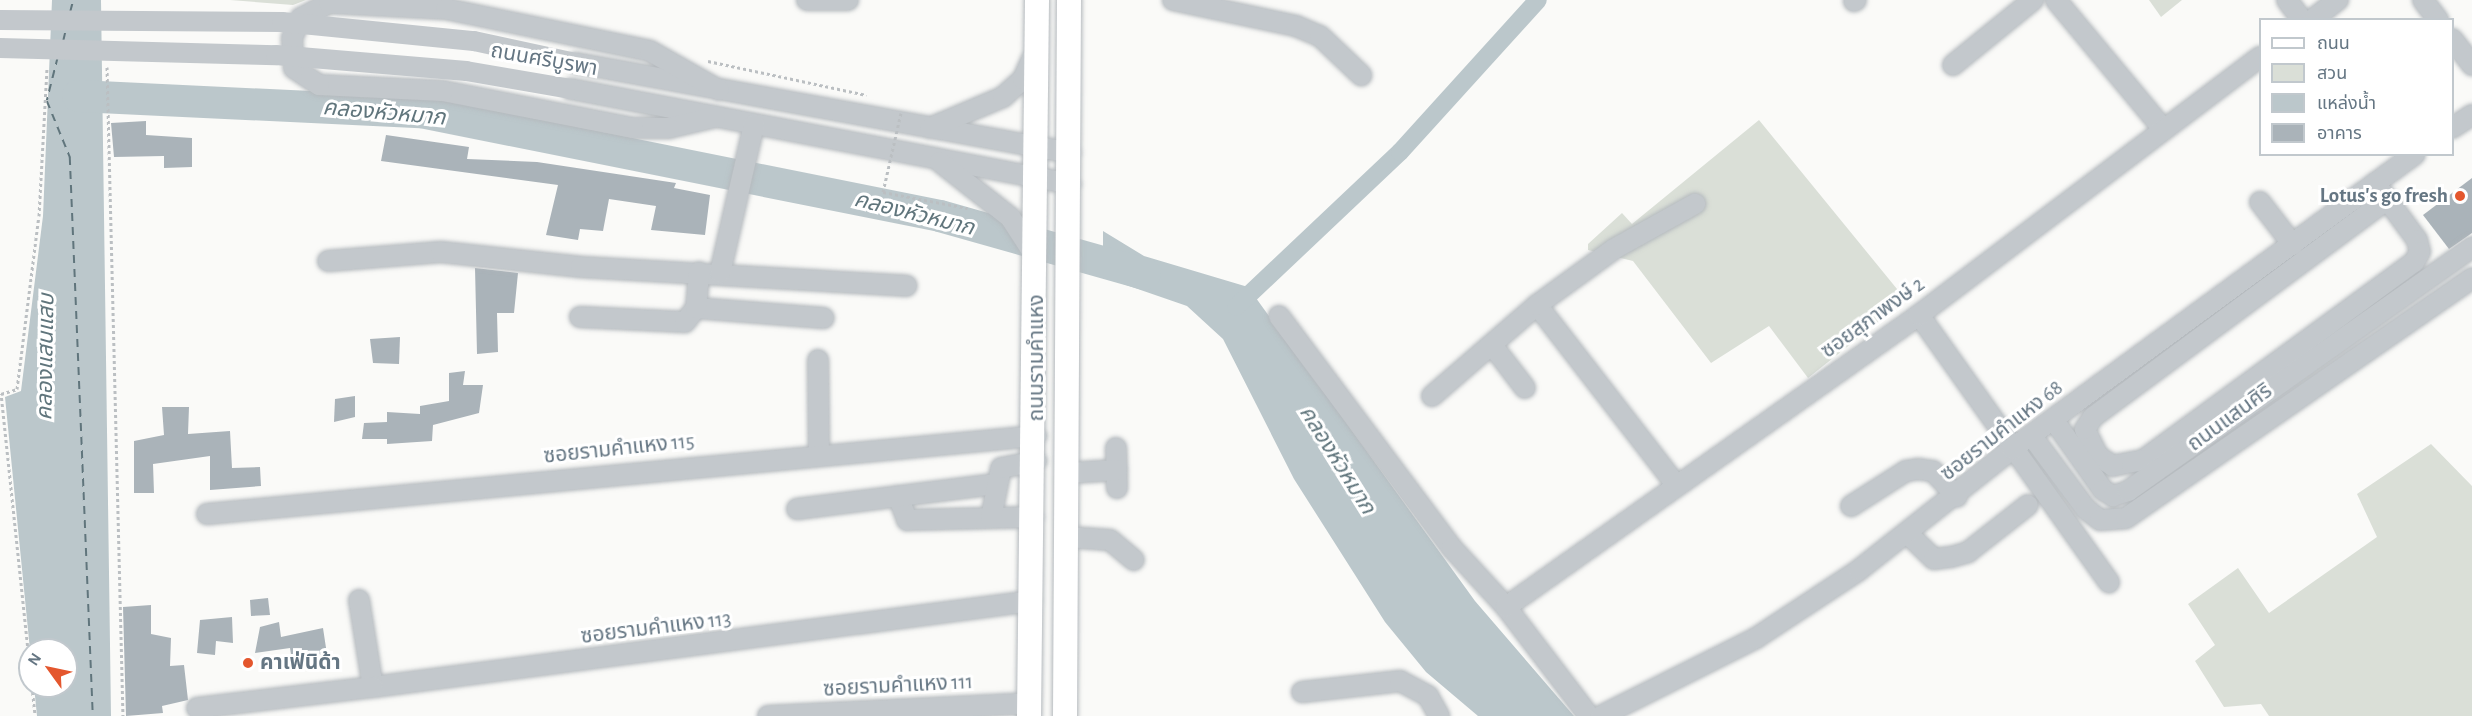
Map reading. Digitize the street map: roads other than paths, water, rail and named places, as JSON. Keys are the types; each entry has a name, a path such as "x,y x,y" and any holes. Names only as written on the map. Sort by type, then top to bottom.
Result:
{"main road":[{"name":"ถนนรามคำแหง","path":"1029,710 1038,299 1037,0"},
{"name":"ถนนรามคำแหง","path":"1065,716 1071,282 1069,0"}],"street":[{"path":"807,0 848,0"},
{"path":"1173,0 1296,26 1320,36 1361,75"},
{"path":"1953,66 2033,0"},
{"path":"2056,0 2163,129"},
{"path":"2287,0 2300,18"},
{"path":"2315,18 2338,0"},
{"path":"2423,0 2436,18"},
{"path":"715,117 669,128 633,128 443,91 308,83 291,60 294,28 320,6 354,1 446,9 631,45 671,59 719,90"},
{"name":"ถนนศรีบูรพา","path":"0,20 282,22 474,41 719,90 1071,153"},
{"path":"2454,42 2472,64"},
{"path":"928,129 1003,97 1023,79 1037,47"},
{"name":"ถนนศรีบูรพา","path":"0,48 276,55 466,71 754,125 928,154 1071,184"},
{"name":"ซอยสุภาพงษ์ 2","path":"1506,607 1919,315 2259,58"},
{"path":"2454,128 2472,115"},
{"path":"720,273 737,215 745,157 754,125"},
{"path":"928,154 979,202 1010,217 1038,261"},
{"name":"ซอยรามคำแหง 68","path":"1601,716 1756,638 1908,534 1957,497 2012,449 2412,156"},
{"path":"2374,183 2417,240 2420,252 2414,262 2143,460 2113,466 2098,456 2085,429 2093,417 2386,200"},
{"path":"2260,202 2293,245"},
{"path":"1432,396 1537,305 1596,259 1695,204"},
{"name":"ถนนแสนศิริ","path":"2103,490 2113,496 2128,491 2334,342 2472,247"},
{"path":"328,261 441,252 906,286"},
{"path":"580,317 685,322 696,308 699,272"},
{"name":"ถนนแสนศิริ","path":"2090,512 2110,521 2149,506 2472,278"},
{"path":"1537,305 1677,486"},
{"path":"696,308 824,318"},
{"path":"1919,315 2012,449 2109,582"},
{"path":"1279,316 1452,548 1506,607 1589,716"},
{"path":"2334,342 2349,364"},
{"path":"1492,345 1526,388"},
{"path":"818,360 819,454"},
{"path":"2031,435 2090,512 2103,490 2053,419"},
{"name":"ซอยรามคำแหง 115","path":"207,514 819,454 1036,436"},
{"path":"1069,473 1117,479 1116,448"},
{"path":"990,518 994,484 1010,462 1036,461"},
{"path":"1851,506 1906,471 1918,469 1933,471 1957,497"},
{"path":"797,509 994,484"},
{"path":"898,496 906,520 1034,517"},
{"path":"1908,534 1934,559 1951,557 1968,552 2028,505"},
{"path":"1068,537 1110,540 1134,560"},
{"path":"359,600 373,687"},
{"name":"ซอยรามคำแหง 113","path":"197,708 1032,601"},
{"path":"1302,692 1400,681 1428,696 1439,716"},
{"name":"ซอยรามคำแหง 111","path":"768,716 1029,710"}],"water":[{"name":"คลองแสนแสบ","path":"52,0 101,0 111,716 37,716 35,698 78,698 78,638 29,638 5,397 21,391 43,216"},
{"path":"1103,231 1144,256 1248,287 1475,601 1574,716 1478,716 1426,672 1385,622 1294,479 1223,339 1187,306 1103,277"}],"waterway":[{"path":"1236,307 1400,152 1538,0"},
{"name":"คลองหัวหมาก","path":"78,96 421,112 940,216 1145,274"}],"place":[{"name":"Lotus's go fresh","path":"2460,196"},
{"name":"คาเฟ่นิด้า","path":"248,663"}]}
